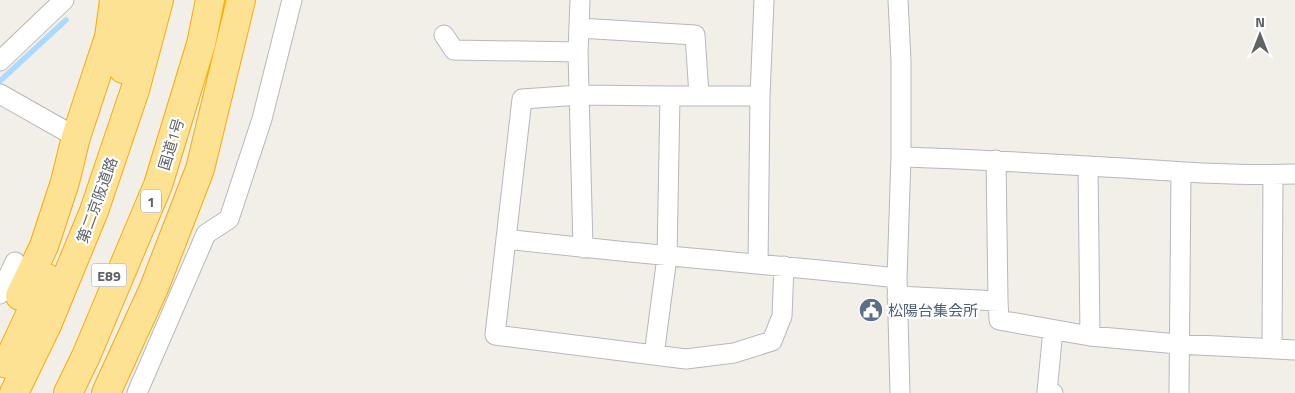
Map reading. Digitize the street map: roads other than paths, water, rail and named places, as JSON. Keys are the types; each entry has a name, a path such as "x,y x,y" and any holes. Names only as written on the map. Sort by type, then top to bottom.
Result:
{"highway":[{"path":"0,338 44,246 65,182 76,137 109,37 114,0"},
{"path":"116,107 133,12 132,0"},
{"path":"0,379 44,284 116,107 144,0"},
{"name":"第二京阪道路","path":"14,393 47,325 94,211 135,90 159,0"},
{"name":"E89","path":"56,393 114,264 155,153 187,41 196,0"},
{"name":"国道1号","path":"68,393 86,356 158,185 201,44 210,0"},
{"path":"106,393 154,288 200,170 241,0"}],"street":[{"path":"0,62 64,0"},
{"path":"137,393 206,234 229,219 262,118 292,0"},
{"path":"580,0 578,52 583,248"},
{"path":"758,264 760,96 764,0"},
{"path":"898,0 901,61 901,157 897,287 900,393"},
{"path":"579,28 695,35 699,95"},
{"path":"444,35 454,50 578,52"},
{"path":"0,94 76,137"},
{"path":"760,96 580,95 522,99 495,335 686,359 734,354 772,341 782,316 784,266"},
{"path":"654,355 667,257 670,96"},
{"path":"901,157 996,160 1181,172 1295,174"},
{"path":"996,160 998,301 1000,320 1090,336 1178,344 1295,350"},
{"path":"1088,166 1090,336"},
{"path":"1179,393 1181,172"},
{"path":"1272,348 1273,175"},
{"path":"506,239 667,257 784,266 897,287 998,301"},
{"path":"0,294 15,262"},
{"path":"1052,330 1047,392 1053,393"}],"waterway":[{"path":"0,81 66,20"}],"place":[{"name":"松陽台集会所","path":"871,310"}]}
